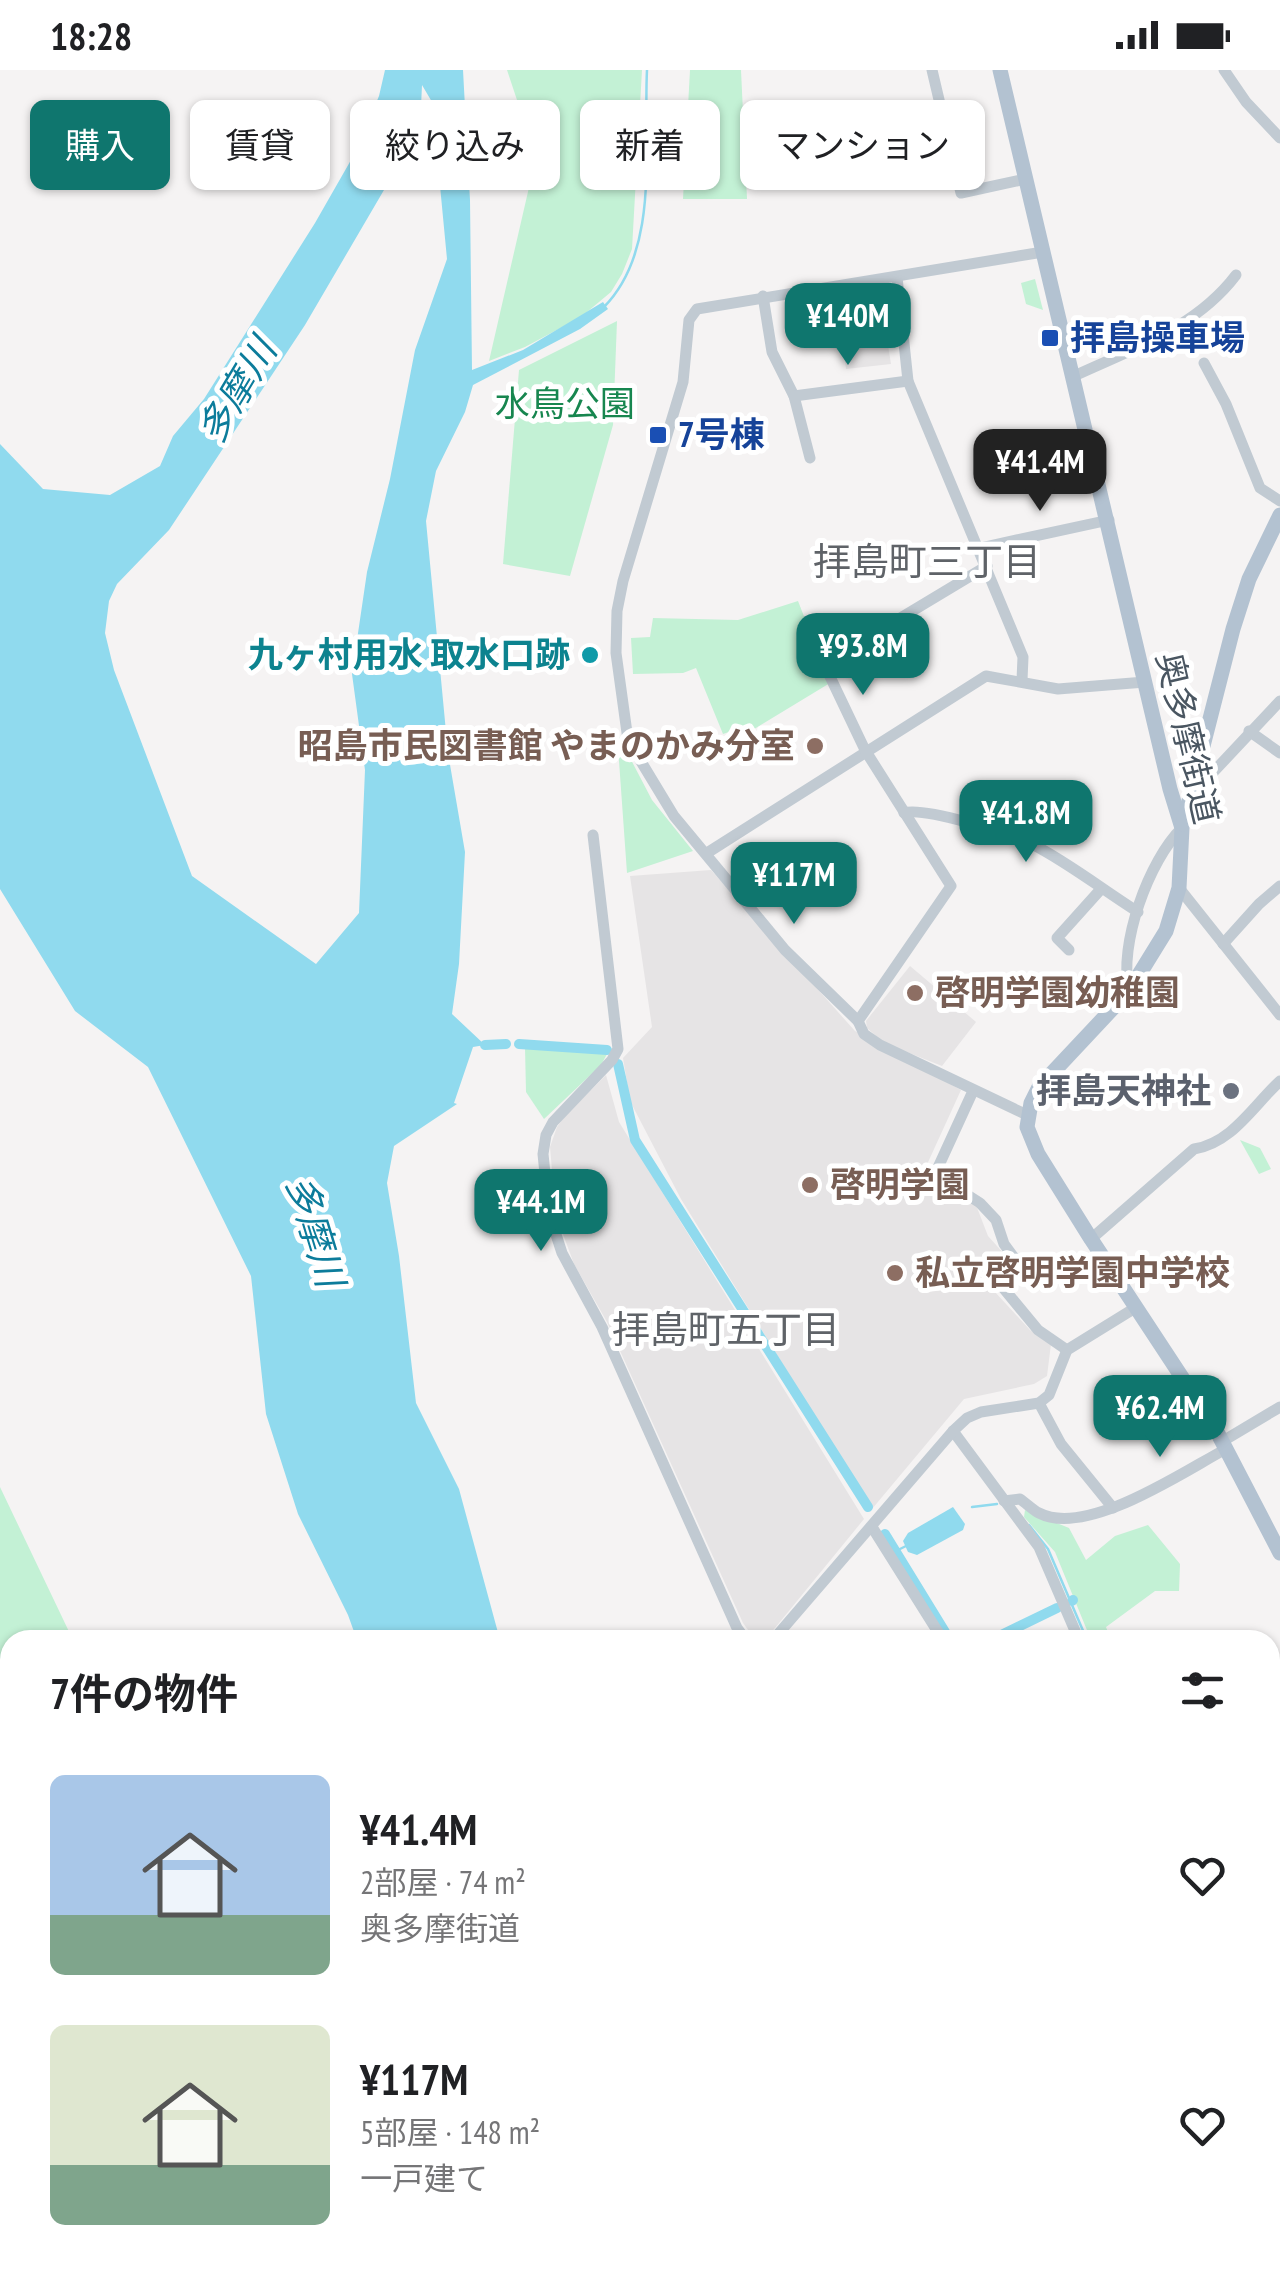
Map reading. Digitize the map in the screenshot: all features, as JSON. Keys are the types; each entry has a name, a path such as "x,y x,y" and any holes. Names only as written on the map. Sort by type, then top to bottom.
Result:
{"main road":[{"name":"奥多摩街道","path":"1000,70 1182,828 1178,888 1166,931 1130,991 1040,1087 1027,1115"},
{"path":"1182,828 1249,579 1280,515"},
{"path":"1027,1115 1031,1141 1224,1445 1280,1553"}],"street":[{"path":"932,70 961,193 1026,179"},
{"path":"1224,70 1246,102 1280,138"},
{"path":"1027,1115 880,1046 864,1034 858,1021 786,950 674,816 628,740 616,653 623,581 683,382 690,318 705,305 1042,252"},
{"path":"1074,376 1180,328 1236,275"},
{"path":"896,277 908,382 1024,657 1022,680"},
{"path":"763,296 772,352 794,396 810,458"},
{"path":"1204,362 1226,404 1260,488 1280,501"},
{"path":"794,396 908,382"},
{"path":"980,548 1108,520"},
{"path":"858,1021 951,886 865,750 824,664 987,566"},
{"path":"708,853 974,680 995,675 1058,689 1145,682"},
{"path":"1190,790 1203,783 1280,702"},
{"path":"1249,731 1280,753"},
{"path":"904,813 914,809 940,814 1030,843 1138,912"},
{"path":"1130,991 1124,971 1131,930 1167,842 1182,828"},
{"path":"593,835 618,1048 612,1060 553,1122 546,1135 549,1212 562,1253 602,1327 738,1630"},
{"path":"1223,944 1280,886"},
{"path":"1178,888 1280,1016"},
{"path":"1069,950 1057,938 1101,889"},
{"path":"1091,1240 1194,1149 1213,1146 1233,1131 1280,1081"},
{"path":"973,1091 936,1174 980,1203 996,1220 1004,1244 1018,1263 1000,1284 1038,1330 1068,1350"},
{"path":"782,1630 952,1430 980,1412 1039,1403 1049,1394 1068,1350 1134,1308"},
{"path":"1039,1403 1061,1444 1113,1508"},
{"path":"1004,1501 1020,1499 1040,1514 1056,1517 1081,1517 1113,1508 1280,1408"},
{"path":"952,1430 1039,1547 1074,1630"},
{"path":"872,1527 937,1630"}],"shaded area":[{"path":"878,283 891,364 846,369 836,288"},
{"name":"啓明学園","path":"711,870 855,1031 961,1090 924,1171 976,1205 988,1236 1006,1256 983,1279 1030,1330 1051,1344 1047,1376 1034,1384 964,1399 872,1509 681,1199 630,1101 623,1058 652,1027 630,876"},
{"name":"啓明学園幼稚園","path":"910,966 976,1022 942,1066 884,1043 867,1028 866,1021"},
{"path":"606,1075 619,1122 864,1519 773,1630 748,1630 743,1623 607,1322 574,1264 556,1215 550,1147 565,1116"}],"green space":[{"path":"507,70 642,70 640,100 580,100 580,190 635,190 632,249 611,292 581,317 489,361 528,190 560,190 560,100 517,100"},
{"path":"690,70 741,70 740,190 747,190 747,199 683,199 683,190 720,190 720,100 688,100"},
{"path":"1035,279 1043,310 1026,304 1021,283"},
{"name":"水鳥公園","path":"617,321 613,425 570,576 503,564 519,370"},
{"path":"798,601 830,683 746,734 723,734 696,668 683,673 633,674 631,638 650,637 653,618 738,620"},
{"path":"617,733 652,800 693,851 627,873"},
{"path":"525,1047 607,1054 601,1065 544,1119 526,1092"},
{"path":"1240,1140 1260,1148 1271,1169 1259,1174"},
{"path":"0,1487 68,1630 0,1630"},
{"path":"1025,1510 1069,1528 1086,1560 1115,1536 1148,1525 1180,1564 1179,1591 1155,1591 1106,1627 1107,1630 1087,1630 1055,1552 1024,1517"}],"water":[{"path":"385,70 463,70 465,100 431,100 422,85 421,100 377,100"},
{"name":"多摩川","path":"350,162 350,190 384,190 305,325 169,530 117,584 109,601 105,633 114,670 192,876 316,964 359,913 365,770 352,674 367,572 415,350 447,259 440,190 469,190 472,370 523,350 603,302 608,309 580,329 473,385 465,412 436,471 426,521 448,753 465,852 452,1014 485,1045 473,1047 454,1103 457,1104 394,1146 387,1183 416,1403 459,1489 497,1630 353,1630 298,1514 266,1414 251,1276 148,1067 75,1011 0,889 0,444 43,489 110,495 160,466 173,436 204,399"},
{"path":"953,1507 965,1524 963,1530 917,1555 908,1552 903,1541 908,1533"}],"waterway":[{"path":"604,307 622,283 642,227 647,70"},
{"path":"485,1045 506,1044"},
{"path":"519,1044 607,1050"},
{"path":"618,1064 635,1140 868,1507"},
{"path":"972,1507 997,1504"},
{"path":"1029,1525 1048,1549 1083,1630"},
{"path":"885,1534 944,1630"},
{"path":"896,1551 908,1545"},
{"path":"1012,1630 1057,1608"}],"place":[{"name":"拝島操車場","path":"1050,338"},
{"name":"7号棟","path":"658,435"},
{"name":"九ヶ村用水 取水口跡","path":"590,655"},
{"name":"昭島市民図書館 やまのかみ分室","path":"815,746"},
{"name":"啓明学園幼稚園","path":"915,993"},
{"name":"拝島天神社","path":"1231,1091"},
{"name":"啓明学園","path":"810,1185"},
{"name":"私立啓明学園中学校","path":"895,1273"}],"district":[{"name":"拝島町三丁目","path":"927,562"},
{"name":"拝島町五丁目","path":"726,1330"}]}
